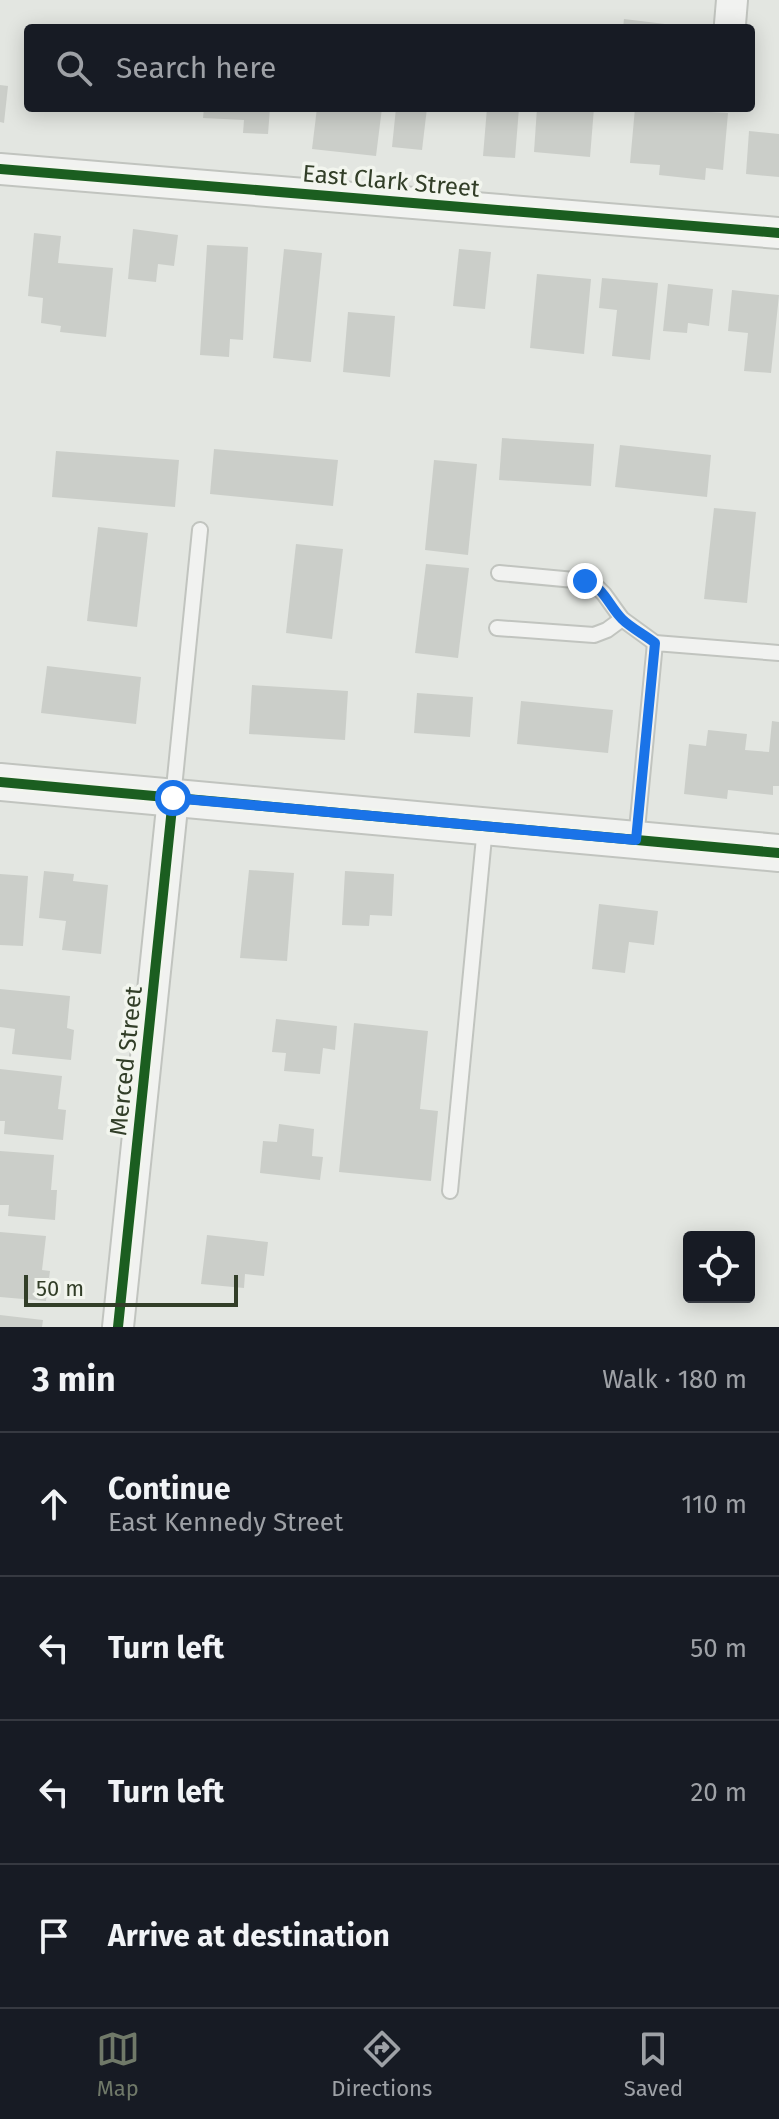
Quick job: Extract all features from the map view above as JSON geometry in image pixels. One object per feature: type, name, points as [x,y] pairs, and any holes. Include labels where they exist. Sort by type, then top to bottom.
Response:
[{"type":"street","name":"East Clark Street","points":[[0,169],[779,233]]},
{"type":"street","points":[[0,782],[779,853]]},
{"type":"street","name":"Merced Street","points":[[118,1327],[173,798]]},
{"type":"lane","points":[[173,798],[200,530]]},
{"type":"lane","points":[[499,573],[585,581],[595,585],[622,619],[655,643],[779,653]]},
{"type":"lane","points":[[497,628],[594,635],[622,619]]},
{"type":"lane","points":[[636,840],[655,643]]},
{"type":"lane","points":[[450,1191],[485,826]]},
{"type":"building","points":[[624,19],[665,24],[623,24]]},
{"type":"building","points":[[0,85],[8,86],[4,123],[0,122]]},
{"type":"building","points":[[204,112],[270,112],[268,134],[243,133],[244,120],[203,118]]},
{"type":"building","points":[[317,112],[382,112],[376,156],[312,149]]},
{"type":"building","points":[[396,112],[427,112],[422,150],[392,147]]},
{"type":"building","points":[[487,112],[519,112],[515,158],[483,156]]},
{"type":"building","points":[[537,112],[594,112],[590,157],[534,152]]},
{"type":"building","points":[[635,112],[728,113],[723,170],[706,168],[705,180],[659,175],[660,165],[630,163]]},
{"type":"building","points":[[749,131],[779,134],[779,177],[746,174]]},
{"type":"building","points":[[133,229],[178,235],[174,266],[158,264],[156,282],[128,279]]},
{"type":"building","points":[[34,233],[61,236],[58,263],[113,268],[106,337],[60,332],[61,326],[41,323],[43,298],[28,296]]},
{"type":"building","points":[[207,245],[248,247],[243,340],[230,339],[229,357],[200,355]]},
{"type":"building","points":[[284,249],[322,253],[311,362],[273,358]]},
{"type":"building","points":[[459,249],[491,252],[485,309],[453,306]]},
{"type":"building","points":[[537,274],[591,279],[584,354],[530,348]]},
{"type":"building","points":[[602,278],[658,283],[650,360],[612,356],[617,310],[599,308]]},
{"type":"building","points":[[668,284],[713,289],[709,326],[688,323],[687,333],[663,331]]},
{"type":"building","points":[[732,290],[779,295],[771,373],[744,371],[748,333],[728,331]]},
{"type":"building","points":[[348,312],[395,316],[390,377],[343,372]]},
{"type":"building","points":[[502,438],[594,444],[591,486],[499,480]]},
{"type":"building","points":[[620,445],[711,455],[707,497],[615,487]]},
{"type":"building","points":[[214,449],[338,460],[333,506],[210,494]]},
{"type":"building","points":[[56,451],[179,460],[175,507],[52,497]]},
{"type":"building","points":[[434,460],[477,464],[468,555],[425,550]]},
{"type":"building","points":[[714,508],[756,512],[747,603],[704,599]]},
{"type":"building","points":[[98,527],[148,533],[137,627],[87,621]]},
{"type":"building","points":[[296,544],[343,549],[332,639],[286,633]]},
{"type":"building","points":[[426,564],[469,568],[458,658],[415,653]]},
{"type":"building","points":[[47,666],[141,677],[136,724],[41,713]]},
{"type":"building","points":[[252,685],[348,691],[345,740],[249,734]]},
{"type":"building","points":[[417,693],[473,697],[470,737],[414,733]]},
{"type":"building","points":[[521,701],[613,710],[608,753],[517,744]]},
{"type":"building","points":[[772,721],[779,722],[779,786],[773,786],[773,795],[728,790],[727,799],[684,794],[689,744],[706,746],[708,730],[747,734],[745,750],[769,752]]},
{"type":"building","points":[[249,870],[294,873],[287,961],[240,958]]},
{"type":"building","points":[[44,871],[74,874],[73,881],[108,885],[101,954],[62,950],[66,921],[39,918]]},
{"type":"building","points":[[345,871],[394,874],[392,916],[370,915],[369,926],[342,925]]},
{"type":"building","points":[[0,874],[28,876],[23,946],[0,945]]},
{"type":"building","points":[[599,904],[658,911],[654,945],[629,942],[625,973],[592,969]]},
{"type":"building","points":[[0,989],[70,996],[67,1028],[74,1030],[71,1060],[12,1054],[15,1029],[0,1027]]},
{"type":"building","points":[[276,1019],[337,1026],[335,1050],[323,1048],[320,1074],[284,1071],[286,1053],[272,1052]]},
{"type":"building","points":[[354,1023],[428,1031],[420,1109],[438,1111],[431,1181],[339,1172]]},
{"type":"building","points":[[0,1069],[62,1076],[58,1109],[66,1110],[63,1140],[4,1134],[5,1121],[0,1121]]},
{"type":"building","points":[[279,1124],[314,1129],[312,1156],[323,1157],[320,1180],[260,1173],[263,1141],[277,1142]]},
{"type":"building","points":[[0,1151],[54,1155],[51,1190],[57,1190],[55,1220],[8,1216],[9,1205],[0,1205]]},
{"type":"building","points":[[0,1232],[46,1236],[42,1270],[50,1271],[46,1301],[0,1297]]},
{"type":"building","points":[[207,1235],[268,1242],[264,1276],[245,1274],[244,1288],[201,1284]]},
{"type":"building","points":[[0,1315],[43,1320],[42,1327],[0,1327]]},
{"type":"cycle path","points":[[0,169],[779,233]]},
{"type":"cycle path","points":[[0,782],[779,853]]},
{"type":"cycle path","points":[[118,1327],[173,798]]},
{"type":"route","points":[[173,798],[636,840],[655,643],[622,619],[604,594],[585,581]]}]
